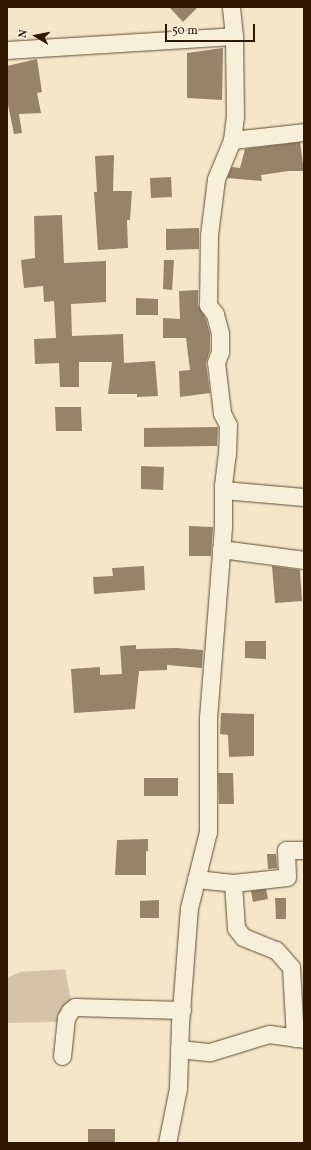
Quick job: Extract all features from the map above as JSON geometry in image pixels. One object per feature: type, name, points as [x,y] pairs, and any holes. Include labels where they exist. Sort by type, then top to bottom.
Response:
[{"type":"street","points":[[167,1143],[178,1088],[186,932],[196,878],[208,832],[207,724],[221,549],[223,490],[228,425],[222,413],[216,362],[220,352],[220,333],[216,314],[208,305],[208,275],[210,219],[216,179],[232,140],[235,117],[234,36],[231,7]]},
{"type":"street","points":[[7,50],[234,36]]},
{"type":"street","points":[[232,140],[304,132]]},
{"type":"street","points":[[223,490],[304,497]]},
{"type":"street","points":[[221,549],[304,560]]},
{"type":"street","points":[[196,878],[233,883],[287,877],[286,850],[304,850]]},
{"type":"street","points":[[179,1049],[210,1052],[269,1034],[300,1039],[290,967],[276,950],[243,937],[236,928],[233,883]]},
{"type":"street","points":[[62,1056],[66,1018],[70,1011],[75,1007],[182,1010]]},
{"type":"shaded area","points":[[65,969],[72,1005],[61,1022],[7,1023],[7,978],[20,972]]},
{"type":"building","points":[[169,7],[198,7],[183,22]]},
{"type":"building","points":[[223,48],[222,100],[187,98],[187,53]]},
{"type":"building","points":[[37,59],[42,92],[37,93],[41,113],[19,114],[22,133],[14,134],[7,100],[7,66]]},
{"type":"building","points":[[300,142],[304,171],[289,171],[261,175],[262,181],[227,178],[232,167],[240,168],[245,149]]},
{"type":"building","points":[[114,155],[113,191],[132,191],[130,220],[127,220],[128,248],[98,250],[94,192],[97,192],[95,156]]},
{"type":"building","points":[[171,177],[172,197],[151,198],[150,178]]},
{"type":"building","points":[[62,215],[64,263],[106,261],[106,302],[71,304],[72,336],[123,334],[124,363],[155,361],[158,396],[137,397],[137,394],[108,394],[112,362],[79,362],[79,387],[60,387],[59,363],[35,364],[34,339],[56,338],[54,301],[44,302],[43,286],[24,288],[21,260],[35,258],[34,216]]},
{"type":"building","points":[[199,228],[199,249],[166,250],[166,229]]},
{"type":"building","points":[[164,260],[174,260],[172,290],[163,289]]},
{"type":"building","points":[[198,290],[198,305],[206,319],[210,334],[210,350],[206,363],[210,393],[180,397],[179,371],[190,370],[186,338],[163,338],[163,318],[180,319],[179,291]]},
{"type":"building","points":[[136,298],[158,299],[158,315],[136,315]]},
{"type":"building","points":[[55,407],[81,407],[82,431],[56,431]]},
{"type":"building","points":[[218,427],[217,446],[144,447],[144,428]]},
{"type":"building","points":[[141,466],[164,467],[163,490],[141,489]]},
{"type":"building","points":[[189,526],[213,527],[211,556],[189,556]]},
{"type":"building","points":[[144,566],[145,590],[94,594],[93,577],[113,576],[112,568]]},
{"type":"building","points":[[272,566],[300,570],[302,601],[275,603]]},
{"type":"building","points":[[245,641],[266,641],[266,659],[245,658]]},
{"type":"building","points":[[136,645],[136,649],[176,648],[203,650],[202,668],[167,665],[167,670],[139,671],[135,709],[74,713],[71,669],[100,667],[100,675],[122,674],[120,646]]},
{"type":"building","points":[[221,713],[254,714],[254,756],[229,757],[228,735],[220,734]]},
{"type":"building","points":[[218,773],[233,773],[234,804],[219,804]]},
{"type":"building","points":[[144,778],[178,778],[178,796],[144,796]]},
{"type":"building","points":[[148,839],[148,851],[146,851],[146,875],[115,875],[117,840]]},
{"type":"building","points":[[267,854],[276,854],[277,868],[268,869]]},
{"type":"building","points":[[266,889],[268,899],[253,902],[251,891]]},
{"type":"building","points":[[275,898],[286,898],[286,919],[276,919]]},
{"type":"building","points":[[159,900],[159,918],[140,918],[140,901]]},
{"type":"building","points":[[88,1129],[115,1129],[115,1143],[88,1143]]}]
